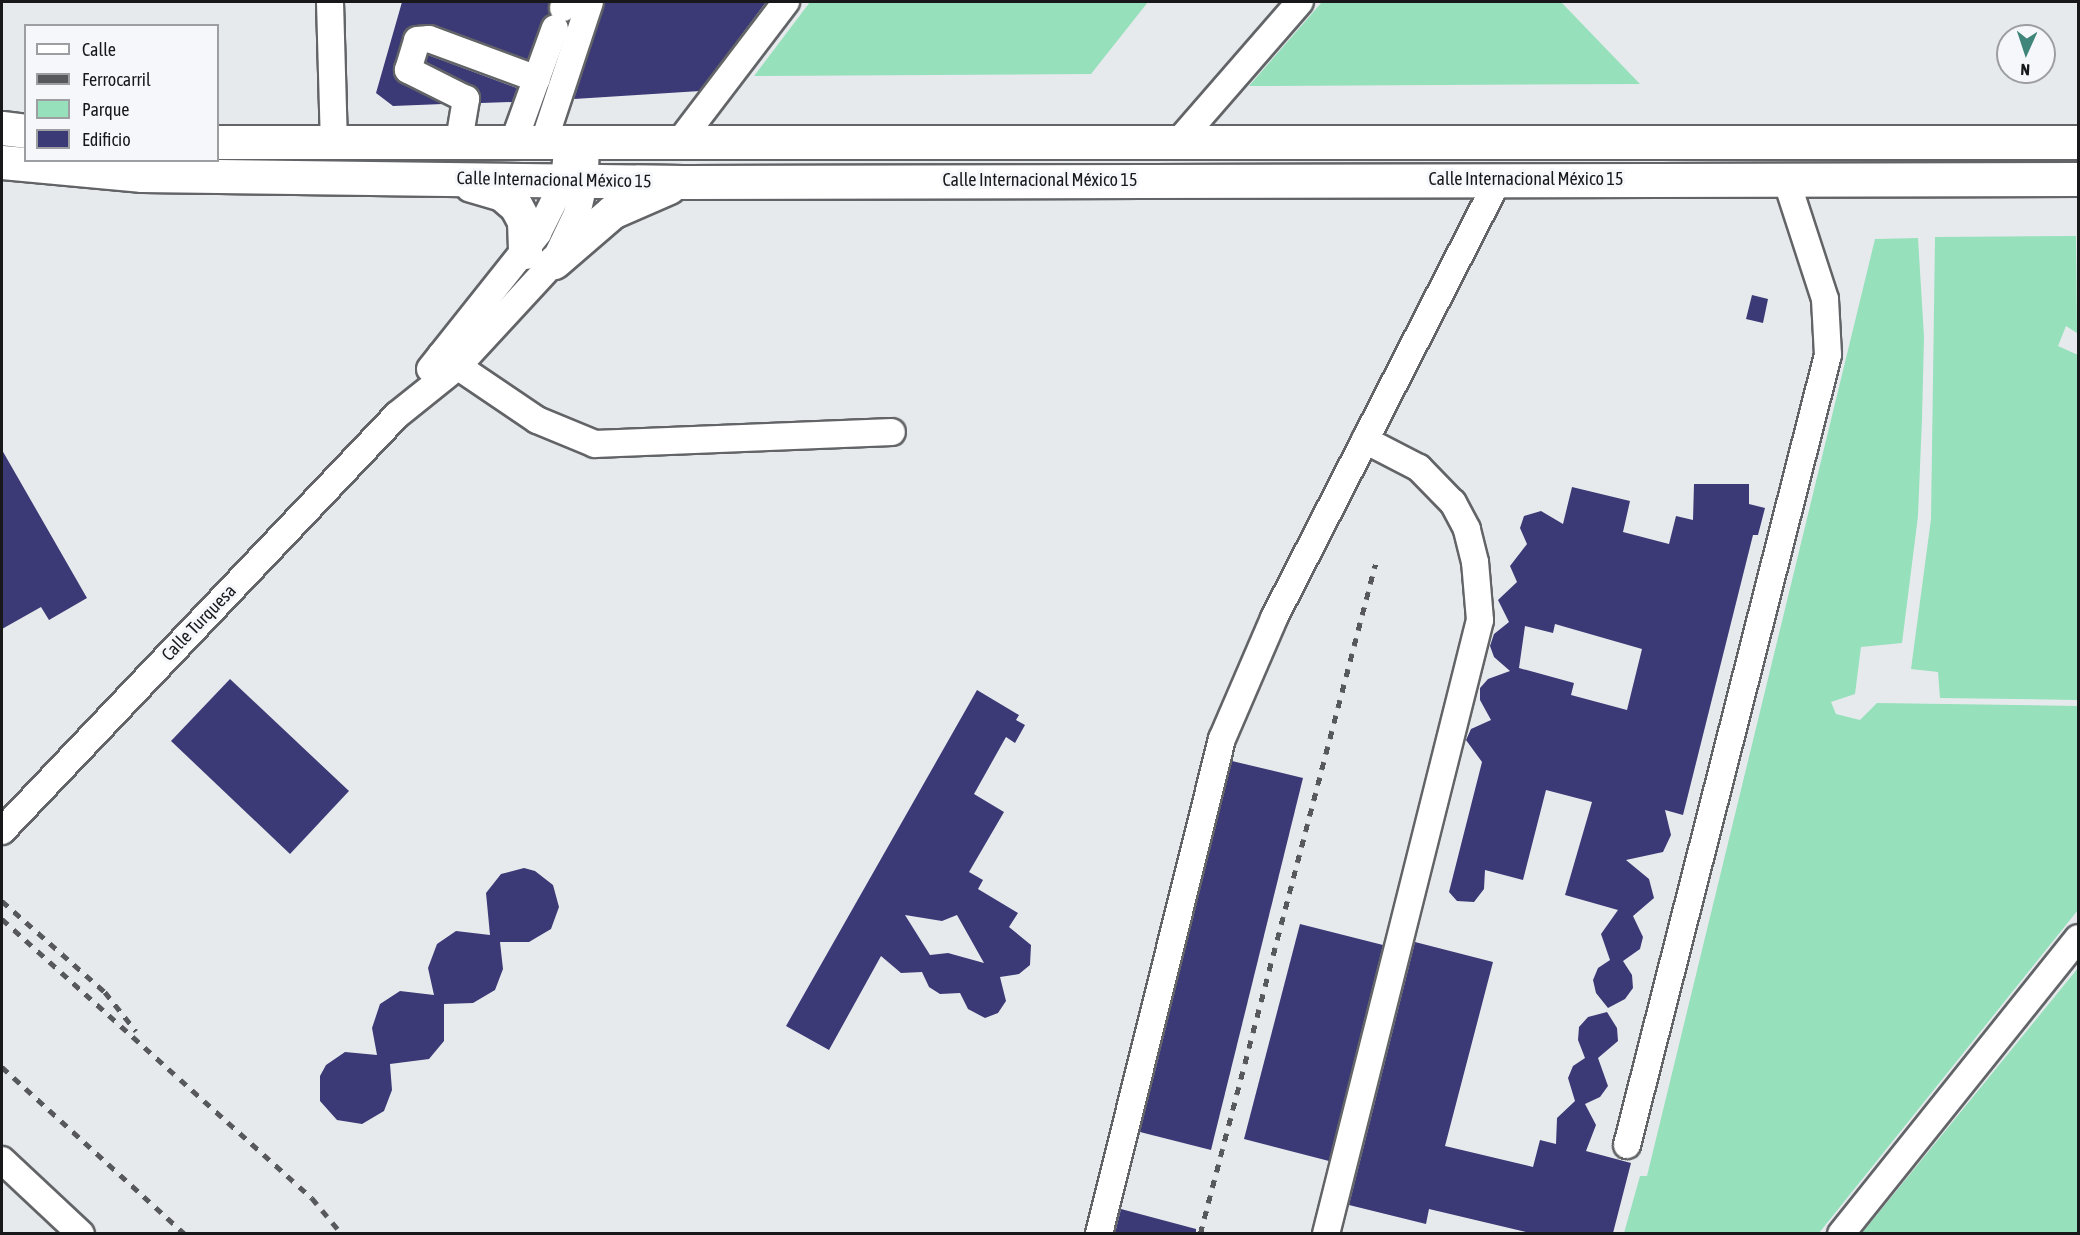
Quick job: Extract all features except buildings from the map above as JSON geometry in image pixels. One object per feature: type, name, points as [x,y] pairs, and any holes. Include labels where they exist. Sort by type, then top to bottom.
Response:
[{"type":"main road","points":[[2,128],[24,131]]},
{"type":"main road","name":"Calle Internacional México 15","points":[[219,142],[2079,142]]},
{"type":"main road","name":"Calle Internacional México 15","points":[[2,162],[142,175],[683,182],[2079,179]]},
{"type":"main road","points":[[439,179],[502,194],[524,221],[539,257],[612,212],[683,182]]},
{"type":"street","points":[[330,2],[334,143]]},
{"type":"street","points":[[553,141],[590,2]]},
{"type":"street","points":[[680,141],[786,2]]},
{"type":"street","points":[[1179,141],[1300,2]]},
{"type":"street","points":[[553,141],[537,79],[561,12]]},
{"type":"street","points":[[459,141],[466,99],[408,70],[417,40],[429,39],[537,79]]},
{"type":"street","name":"Calle Turquesa","points":[[2,831],[449,361],[539,257],[574,181],[553,141]]},
{"type":"street","points":[[1628,1145],[1828,355],[1825,299],[1786,178]]},
{"type":"street","points":[[1099,1233],[1222,739],[1274,618],[1498,179]]},
{"type":"street","points":[[449,361],[537,420],[595,444],[892,432]]},
{"type":"street","points":[[1326,1233],[1480,620],[1473,551],[1467,529],[1452,503],[1419,468],[1365,440]]},
{"type":"street","points":[[1841,1233],[2079,938]]},
{"type":"street","points":[[2,1160],[81,1233]]},
{"type":"green space","points":[[810,2],[1148,2],[1091,74],[754,76]]},
{"type":"green space","points":[[1322,2],[1561,2],[1640,84],[1249,86]]},
{"type":"green space","points":[[2076,236],[2077,333],[2066,326],[2058,346],[2078,355],[2078,700],[1940,698],[1938,672],[1911,669],[1931,519],[1935,237]]},
{"type":"green space","points":[[1918,238],[1924,337],[1922,419],[1918,516],[1902,643],[1861,647],[1855,694],[1831,702],[1836,714],[1860,720],[1877,703],[2078,706],[2078,910],[1819,1233],[1624,1233],[1640,1176],[1647,1176],[1875,239]]},
{"type":"green space","points":[[2078,968],[2078,1233],[1862,1233]]},
{"type":"railway","points":[[1200,1234],[1375,565]]},
{"type":"railway","points":[[2,901],[105,992],[136,1031]]},
{"type":"railway","points":[[2,919],[312,1198],[342,1234]]},
{"type":"railway","points":[[2,1067],[185,1234]]}]
